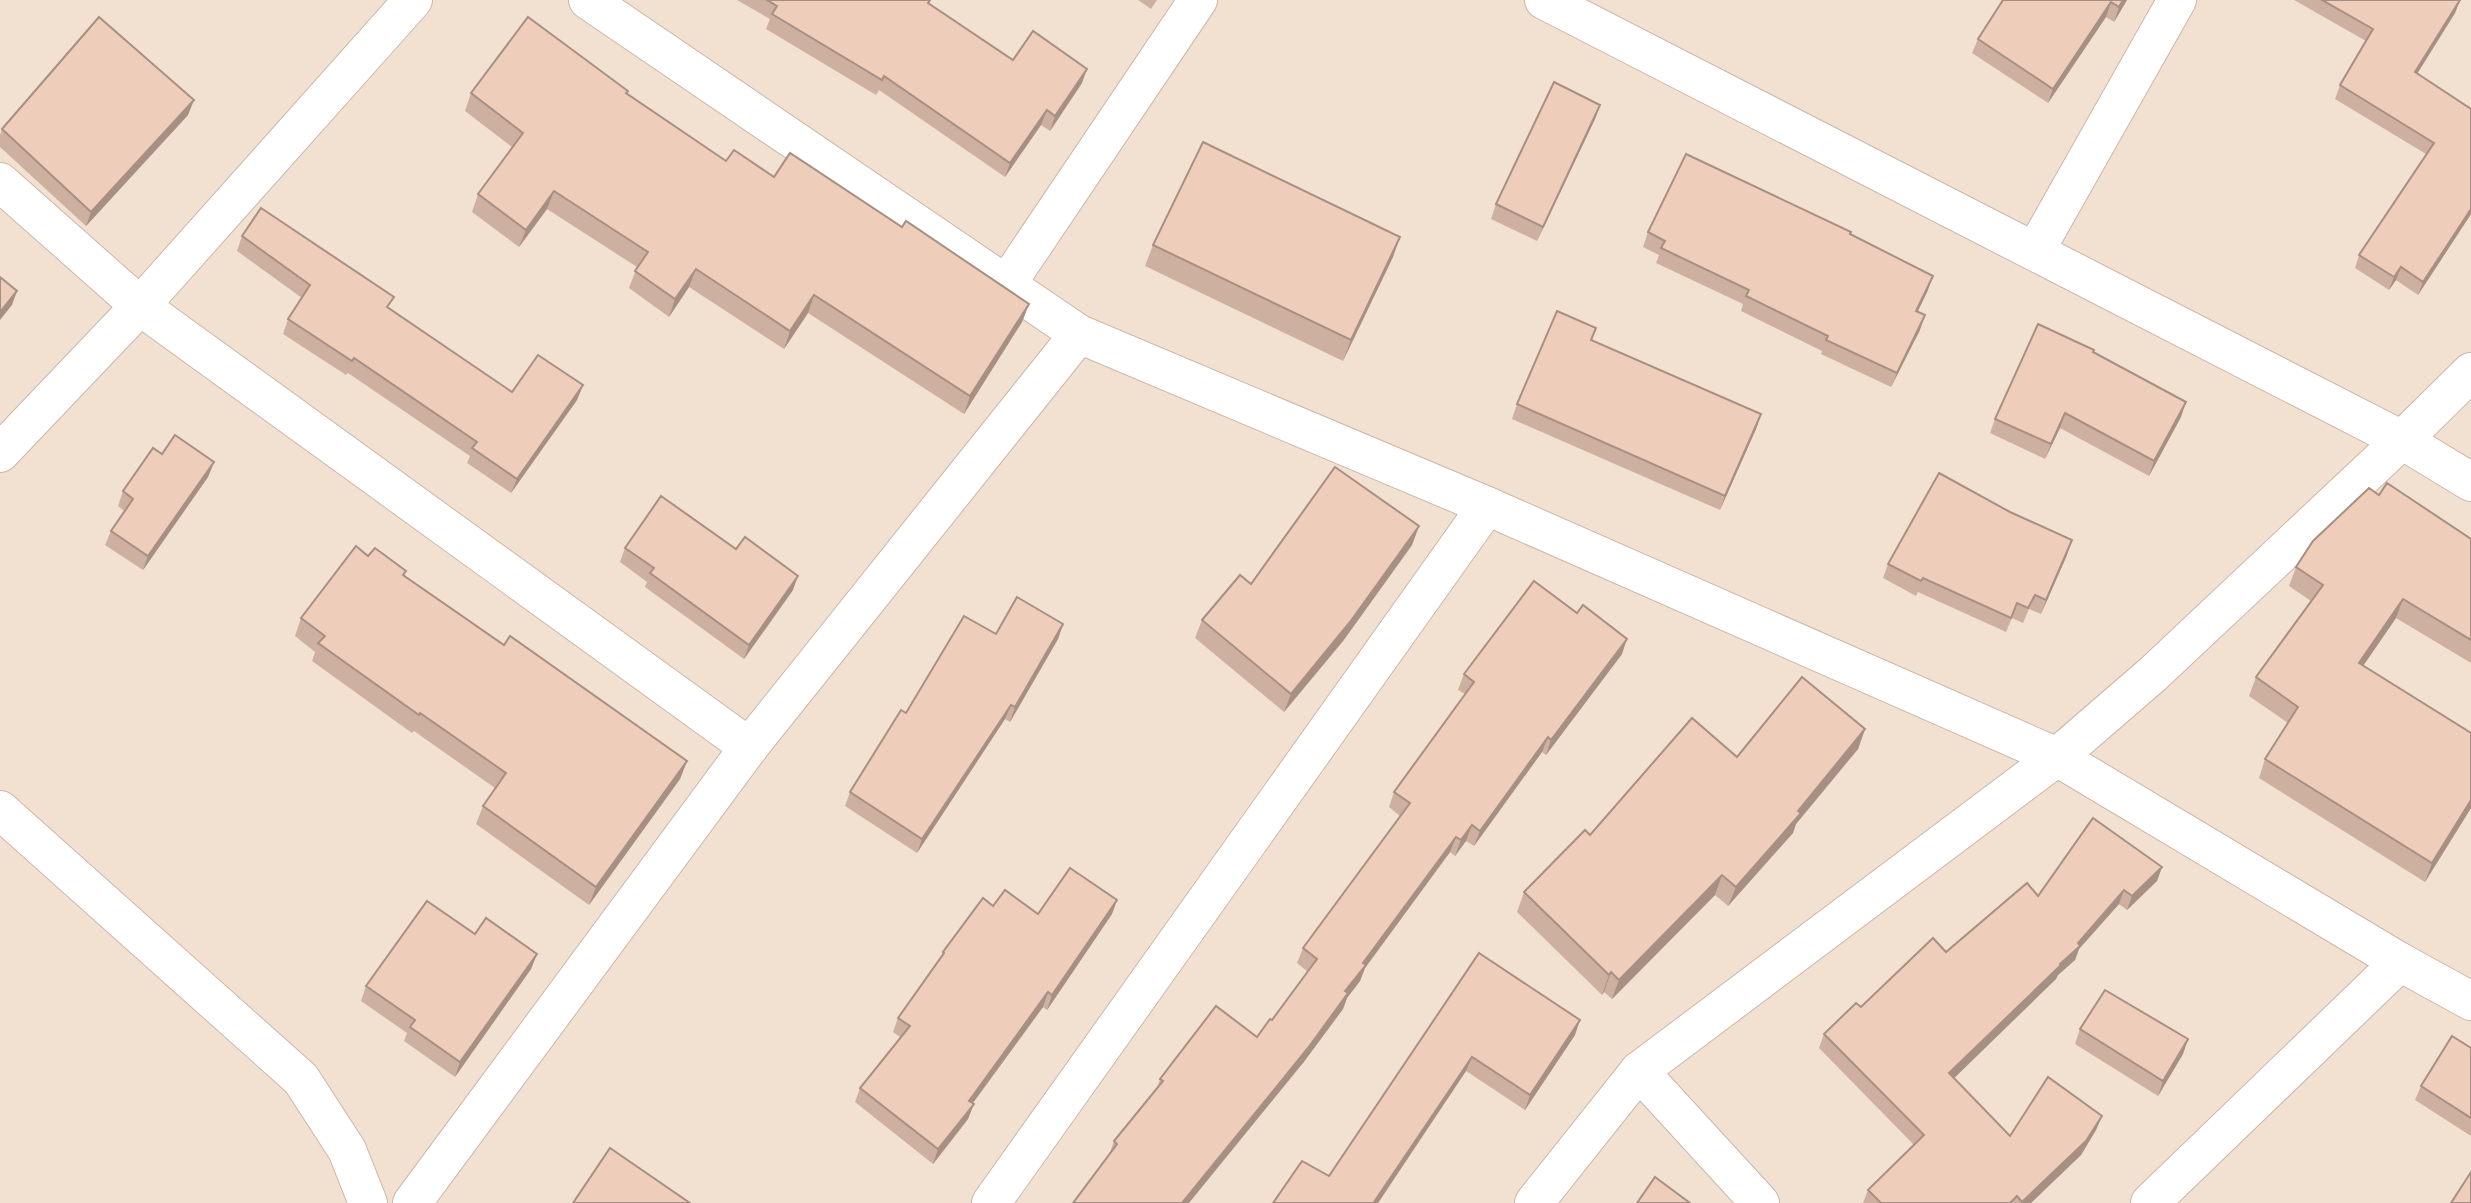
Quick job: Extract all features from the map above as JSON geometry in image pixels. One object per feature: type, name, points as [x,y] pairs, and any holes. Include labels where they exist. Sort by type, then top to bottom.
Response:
[{"type":"street","points":[[0,453],[140,306],[412,0]]},
{"type":"street","points":[[588,0],[1079,334],[1487,506],[2057,757],[2400,962],[2471,1001]]},
{"type":"street","points":[[1006,285],[1198,0]]},
{"type":"street","points":[[1544,0],[2402,440],[2471,482]]},
{"type":"street","points":[[2035,251],[2177,0]]},
{"type":"street","points":[[0,182],[140,306],[750,747]]},
{"type":"street","points":[[412,1203],[750,747],[1079,334]]},
{"type":"street","points":[[1534,1203],[1639,1071],[2057,757],[2153,674],[2471,372]]},
{"type":"street","points":[[991,1203],[1487,506]]},
{"type":"street","points":[[0,810],[301,1079],[347,1150],[368,1203]]},
{"type":"street","points":[[2150,1203],[2400,962]]},
{"type":"street","points":[[1639,1071],[1760,1203]]},
{"type":"shaded area","points":[[0,0],[2471,0],[2471,1203],[0,1203]]},
{"type":"building","points":[[767,0],[930,0],[928,3],[1013,60],[1033,31],[1087,69],[1055,116],[1047,110],[1010,163],[884,76],[882,80],[772,14],[777,6]]},
{"type":"building","points":[[2003,0],[2123,0],[2119,7],[2111,2],[2053,89],[1978,39]]},
{"type":"building","points":[[2322,0],[2460,0],[2415,72],[2471,109],[2471,209],[2423,282],[2401,267],[2394,277],[2359,255],[2434,143],[2340,85],[2373,29]]},
{"type":"building","points":[[99,17],[194,100],[91,212],[2,129]]},
{"type":"building","points":[[528,17],[628,91],[626,93],[726,161],[734,150],[774,177],[790,153],[902,227],[906,221],[1029,304],[970,396],[814,295],[790,331],[696,269],[675,299],[635,271],[648,252],[554,191],[526,230],[478,194],[523,133],[471,93]]},
{"type":"building","points":[[1554,82],[1600,105],[1543,227],[1496,204]]},
{"type":"building","points":[[1203,142],[1400,237],[1351,340],[1153,245]]},
{"type":"building","points":[[1686,154],[1851,232],[1850,234],[1933,276],[1916,311],[1925,315],[1897,373],[1826,340],[1828,336],[1746,296],[1749,290],[1661,248],[1665,241],[1648,232]]},
{"type":"building","points":[[261,208],[394,297],[387,307],[512,392],[538,355],[583,385],[517,479],[472,448],[477,442],[354,358],[352,361],[288,319],[310,285],[242,236]]},
{"type":"building","points":[[0,277],[17,291],[0,312]]},
{"type":"building","points":[[1557,311],[1596,328],[1591,340],[1761,414],[1725,496],[1517,404]]},
{"type":"building","points":[[2038,324],[2094,350],[2093,352],[2186,402],[2154,461],[2065,413],[2051,444],[1995,419]]},
{"type":"building","points":[[175,435],[214,462],[148,556],[111,531],[133,499],[123,491],[153,448],[162,454]]},
{"type":"building","points":[[1335,467],[1419,526],[1350,622],[1291,694],[1202,620],[1240,575],[1251,584]]},
{"type":"building","points":[[1939,473],[2010,512],[2072,540],[2046,600],[2035,595],[2028,608],[2017,603],[2011,618],[1923,578],[1921,581],[1888,564]]},
{"type":"building","points":[[2387,483],[2471,539],[2471,640],[2403,599],[2359,663],[2471,733],[2471,800],[2432,863],[2265,759],[2298,707],[2256,677],[2323,585],[2296,567],[2313,541],[2369,488],[2379,495]]},
{"type":"building","points":[[661,496],[736,549],[745,537],[798,576],[749,645],[650,573],[654,568],[625,548]]},
{"type":"building","points":[[356,546],[368,556],[375,548],[406,571],[403,575],[504,645],[510,636],[687,761],[596,887],[483,806],[506,773],[318,643],[325,636],[301,618]]},
{"type":"building","points":[[1534,581],[1577,613],[1583,605],[1627,639],[1551,740],[1548,737],[1480,831],[1472,825],[1461,840],[1456,837],[1363,963],[1366,965],[1345,991],[1348,993],[1308,1048],[1182,1203],[1073,1203],[1117,1144],[1114,1141],[1163,1081],[1160,1079],[1216,1006],[1257,1037],[1270,1019],[1272,1020],[1317,959],[1303,948],[1410,803],[1394,792],[1474,682],[1464,674]]},
{"type":"building","points":[[1017,597],[1063,624],[1015,707],[1011,705],[922,839],[850,792],[901,710],[906,713],[964,616],[996,634]]},
{"type":"building","points":[[1802,677],[1865,729],[1798,811],[1801,813],[1736,887],[1722,875],[1619,980],[1611,972],[1609,975],[1524,892],[1585,830],[1590,835],[1692,718],[1737,757]]},
{"type":"building","points":[[2093,818],[2162,867],[2132,896],[2124,890],[2078,943],[2080,946],[1949,1073],[2010,1136],[2048,1077],[2102,1116],[2086,1141],[2022,1202],[2017,1196],[2010,1203],[1881,1203],[1868,1190],[1924,1135],[1824,1034],[1856,1003],[1861,1007],[1933,938],[1946,952],[2027,883],[2038,896]]},
{"type":"building","points":[[1070,868],[1117,900],[1052,995],[1048,992],[969,1101],[974,1104],[938,1149],[860,1088],[910,1026],[898,1018],[983,898],[993,906],[1005,890],[1038,914]]},
{"type":"building","points":[[427,901],[475,934],[486,918],[537,954],[460,1062],[410,1027],[415,1020],[366,986]]},
{"type":"building","points":[[1479,953],[1580,1020],[1530,1095],[1472,1057],[1374,1202],[1376,1203],[1273,1203],[1302,1161],[1329,1176]]},
{"type":"building","points":[[2105,990],[2188,1039],[2163,1081],[2080,1029]]},
{"type":"building","points":[[2452,1036],[2471,1048],[2471,1118],[2421,1086]]},
{"type":"building","points":[[610,1148],[690,1203],[573,1203]]},
{"type":"building","points":[[2471,1172],[2471,1203],[2451,1203]]},
{"type":"building","points":[[1655,1177],[1690,1203],[1637,1203]]}]
